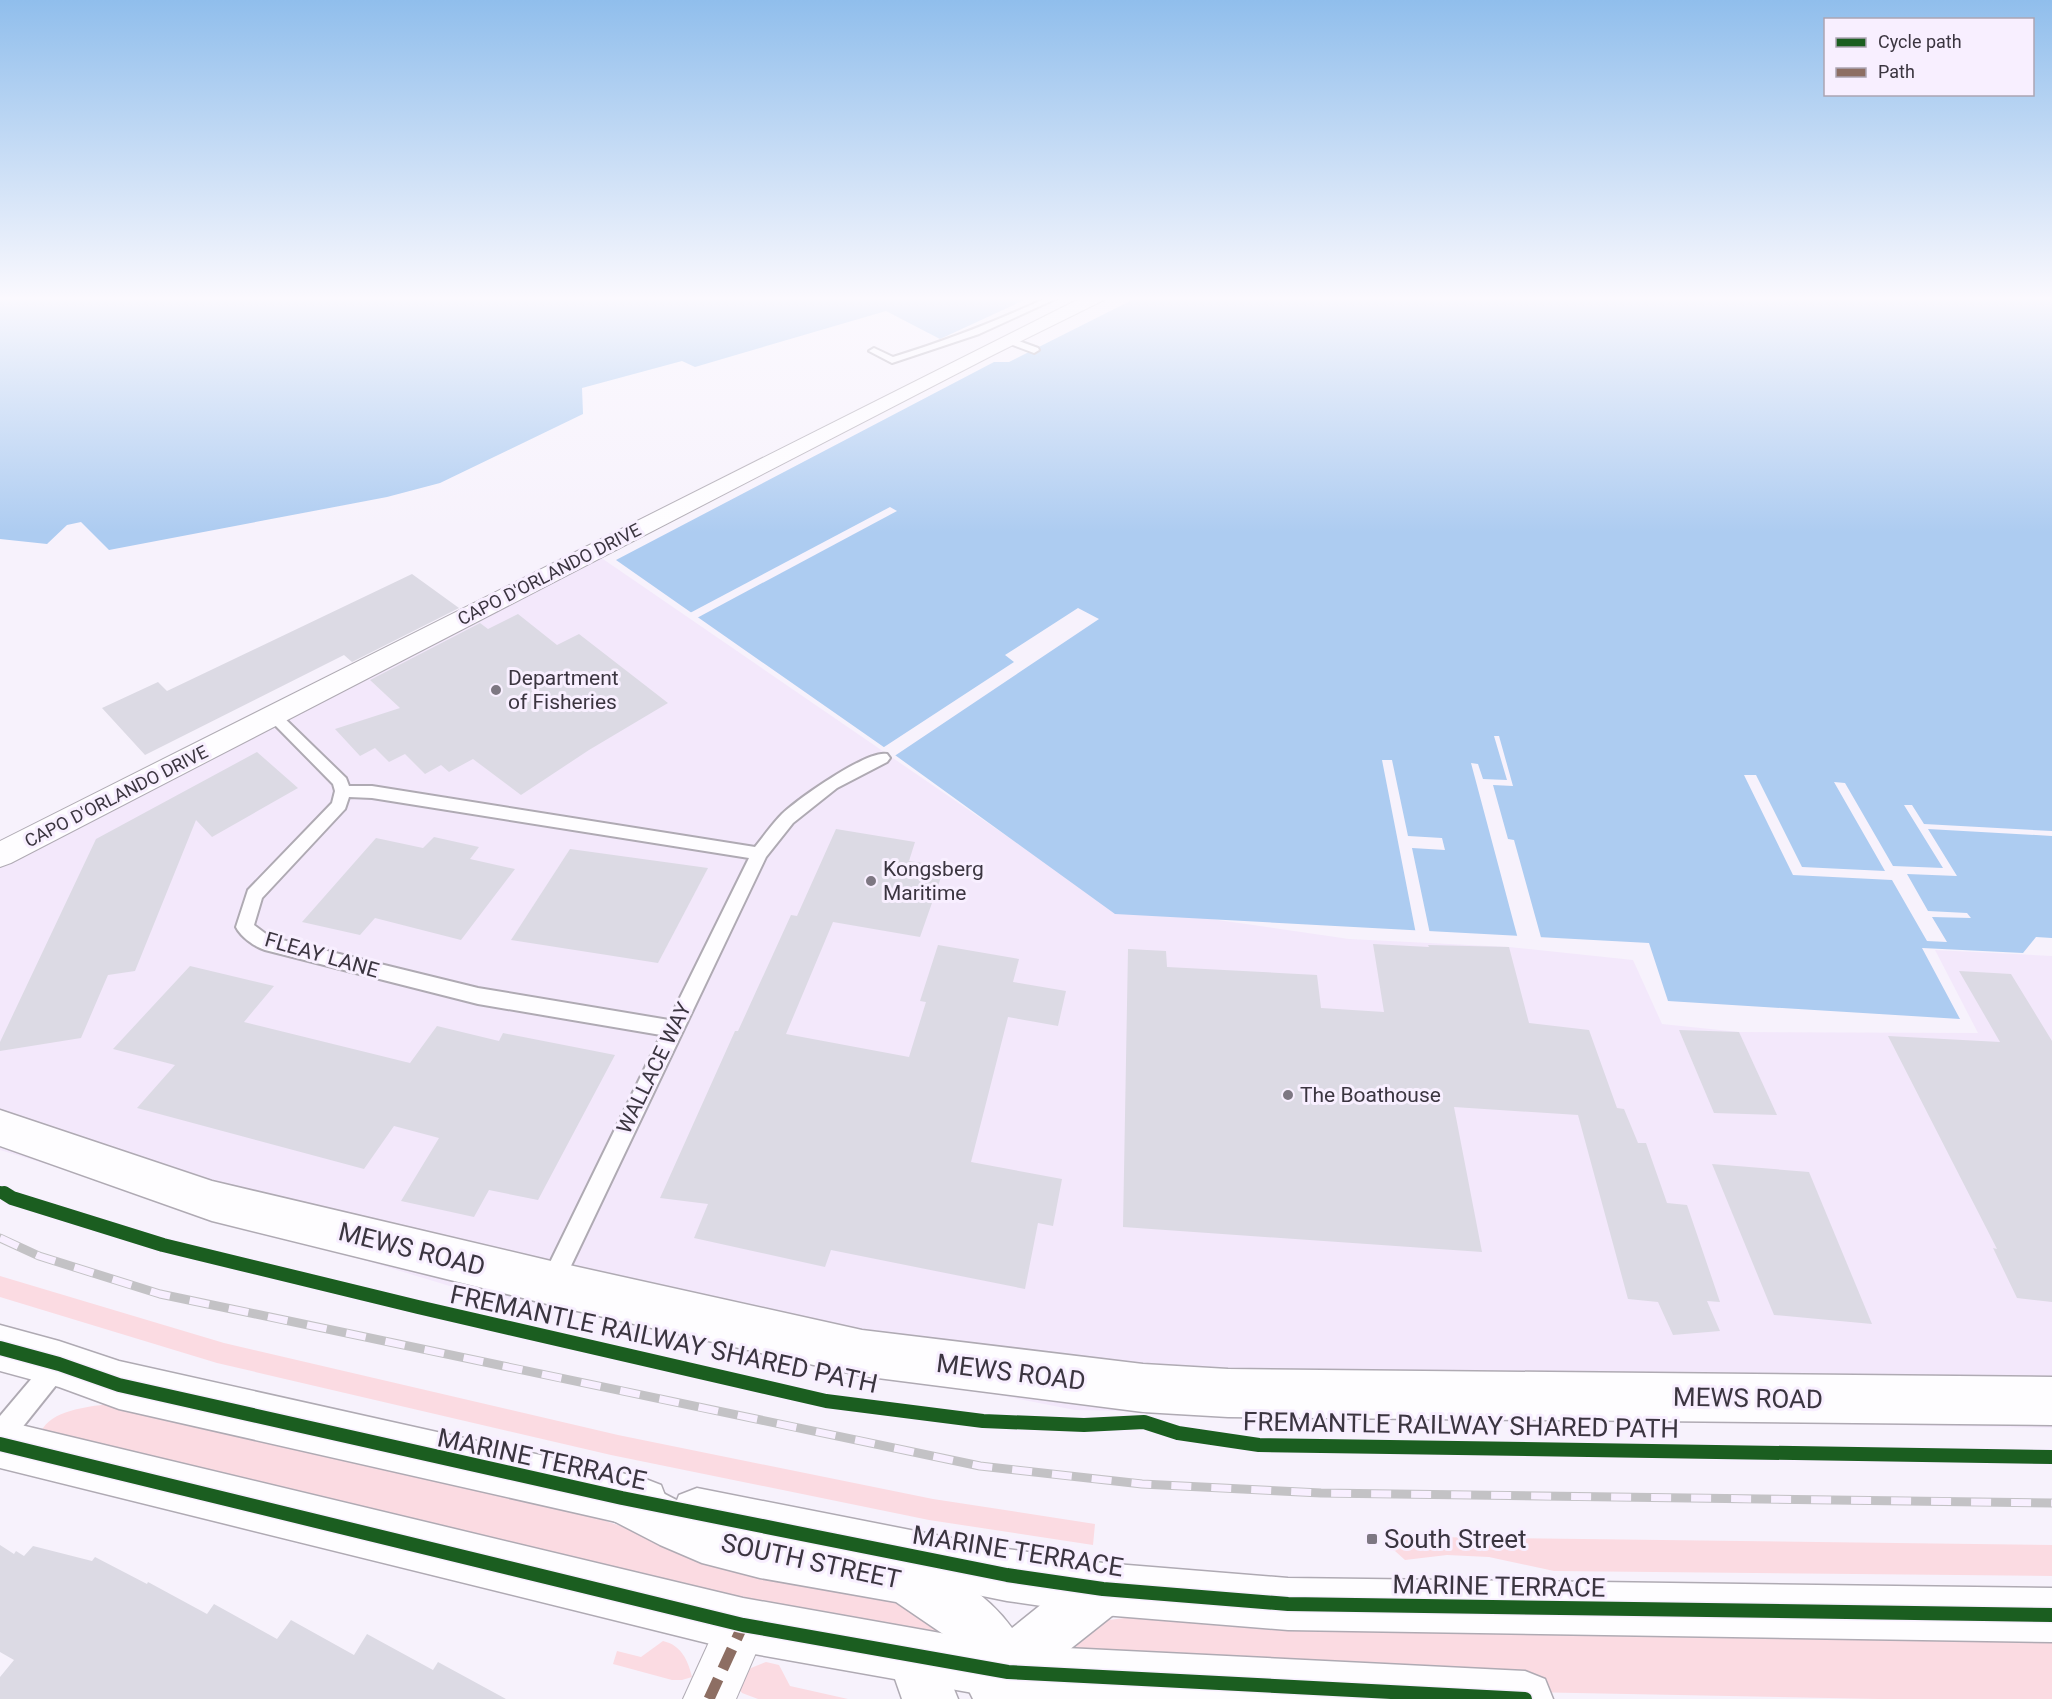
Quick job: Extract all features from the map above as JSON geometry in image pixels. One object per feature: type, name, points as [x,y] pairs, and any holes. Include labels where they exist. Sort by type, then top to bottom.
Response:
[{"type":"street","name":"CAPO D'ORLANDO DRIVE","points":[[0,855],[939,375]]},
{"type":"street","name":"MEWS ROAD","points":[[0,1128],[212,1201],[551,1283],[862,1353],[1143,1388],[1228,1393],[2052,1401]]},
{"type":"street","name":"MARINE TERRACE","points":[[0,1348],[58,1364],[119,1385],[622,1498],[1007,1575],[1103,1589],[1288,1604],[2052,1615]]},
{"type":"street","points":[[0,1444],[743,1625],[922,1678],[1004,1690],[1101,1689],[1133,1678],[1526,1699]]},
{"type":"street","name":"SOUTH STREET","points":[[622,1498],[685,1530],[712,1540],[742,1548],[900,1577],[920,1585],[939,1596],[979,1632],[997,1652],[1004,1690]]},
{"type":"street","points":[[1004,1690],[1054,1627],[1103,1589]]},
{"type":"street","points":[[709,1699],[743,1625]]},
{"type":"lane","points":[[273,715],[339,782],[343,791],[372,792],[759,854]]},
{"type":"lane","name":"WALLACE WAY","points":[[551,1283],[672,1029],[759,854],[787,819],[831,784],[882,758]]},
{"type":"lane","name":"FLEAY LANE","points":[[343,791],[339,805],[254,895],[245,927],[266,943],[478,996],[672,1029]]},
{"type":"lane","points":[[0,1435],[58,1364]]},
{"type":"shaded area","points":[[584,546],[1097,898],[1121,906],[1349,939],[1509,947],[1633,960],[1662,1024],[1739,1032],[1978,1033],[1935,950],[2052,956],[2052,1428],[1075,1410],[463,1290],[0,1150],[0,845]]},
{"type":"shaded area","points":[[0,1276],[224,1343],[618,1435],[933,1499],[1095,1524],[1093,1545],[929,1520],[611,1455],[217,1363],[0,1297]]},
{"type":"shaded area","points":[[108,1404],[536,1497],[673,1544],[925,1604],[958,1649],[41,1432],[46,1425],[61,1414],[80,1408]]},
{"type":"shaded area","points":[[1384,1537],[1421,1540],[1431,1537],[2052,1545],[2052,1576],[1554,1571],[1489,1557],[1447,1555],[1405,1560],[1395,1551],[1385,1549]]},
{"type":"shaded area","points":[[1147,1615],[2052,1639],[2052,1699],[1879,1699],[1525,1692],[1064,1648],[1087,1628],[1109,1620]]},
{"type":"shaded area","points":[[663,1641],[675,1646],[683,1654],[692,1677],[672,1680],[613,1664],[617,1651],[641,1657]]},
{"type":"shaded area","points":[[766,1662],[779,1665],[790,1686],[848,1699],[758,1699],[742,1693],[735,1684],[751,1668]]},
{"type":"water","points":[[0,375],[629,375],[582,388],[583,414],[440,483],[387,497],[109,550],[81,522],[67,525],[47,544],[0,539]]},
{"type":"water","points":[[969,375],[2052,375],[2052,938],[2036,937],[2023,953],[1922,948],[1960,1019],[1668,1001],[1649,943],[1115,914],[888,750],[616,560]]},
{"type":"pier","points":[[890,507],[897,511],[695,619],[688,614]]},
{"type":"pier","points":[[1078,608],[1099,619],[893,757],[881,749],[1014,662],[1005,655]]},
{"type":"pier","points":[[1494,736],[1499,736],[1513,786],[1493,785],[1508,839],[1514,840],[1542,941],[1518,939],[1471,763],[1478,764],[1483,779],[1507,780]]},
{"type":"pier","points":[[1382,760],[1392,760],[1408,836],[1442,838],[1445,850],[1412,848],[1430,934],[1416,934]]},
{"type":"pier","points":[[1744,775],[1756,775],[1802,867],[1885,871],[1834,782],[1845,783],[1893,866],[1943,868],[1904,805],[1912,805],[1924,824],[2052,831],[2052,836],[1928,829],[1957,876],[1907,874],[1928,911],[1967,913],[1971,918],[1932,917],[1947,942],[1927,941],[1892,880],[1793,875]]},
{"type":"building","points":[[412,574],[459,608],[352,662],[344,655],[145,755],[102,708],[158,682],[167,691]]},
{"type":"building","points":[[518,614],[557,645],[579,634],[668,703],[589,750],[521,795],[473,759],[449,772],[441,765],[425,774],[405,754],[389,762],[375,748],[360,756],[335,729],[400,708],[370,680],[480,623],[488,629]]},
{"type":"building","points":[[257,752],[298,788],[212,837],[196,820],[135,971],[108,975],[81,1038],[0,1051],[0,1042],[96,839]]},
{"type":"building","points":[[836,829],[915,842],[909,861],[945,866],[920,937],[833,922],[786,1034],[909,1057],[926,1002],[920,1001],[938,945],[1019,959],[1013,982],[1066,991],[1058,1026],[1008,1017],[971,1162],[1062,1179],[1053,1226],[1038,1223],[1025,1289],[831,1250],[825,1267],[694,1238],[708,1204],[660,1198],[735,1031],[738,1031],[791,915],[797,916]]},
{"type":"building","points":[[434,837],[479,847],[470,859],[515,869],[461,940],[375,918],[360,935],[302,922],[376,838],[423,848]]},
{"type":"building","points":[[570,849],[708,868],[658,963],[511,940]]},
{"type":"building","name":"The Boathouse","points":[[1373,944],[1509,947],[1529,1023],[1589,1030],[1617,1108],[1624,1109],[1638,1143],[1646,1143],[1667,1203],[1687,1205],[1720,1302],[1707,1301],[1720,1331],[1673,1335],[1658,1302],[1628,1299],[1578,1115],[1454,1107],[1482,1252],[1123,1227],[1128,949],[1166,951],[1167,967],[1317,975],[1321,1008],[1384,1012]]},
{"type":"building","points":[[190,966],[274,986],[244,1022],[410,1063],[437,1026],[499,1041],[503,1033],[615,1055],[538,1200],[489,1190],[474,1217],[401,1201],[439,1138],[394,1126],[364,1169],[137,1108],[175,1065],[113,1049]]},
{"type":"building","points":[[1959,971],[2011,974],[2052,1041],[2052,1302],[2017,1298],[1993,1248],[1997,1249],[1888,1036],[2000,1042]]},
{"type":"building","points":[[1679,1030],[1739,1032],[1777,1115],[1714,1113]]},
{"type":"building","points":[[1712,1164],[1809,1172],[1872,1324],[1774,1315]]},
{"type":"building","points":[[0,1545],[14,1554],[16,1551],[24,1556],[33,1546],[92,1561],[95,1557],[207,1614],[214,1604],[277,1639],[291,1620],[354,1655],[367,1634],[433,1670],[438,1662],[506,1699],[0,1699],[0,1677],[14,1660],[0,1652]]},
{"type":"railway","points":[[0,1238],[39,1256],[160,1294],[980,1466],[1142,1484],[1321,1493],[2052,1503]]},
{"type":"marked path","points":[[709,1699],[743,1625]]},
{"type":"cycle path","name":"FREMANTLE RAILWAY SHARED PATH","points":[[0,1191],[12,1198],[163,1245],[418,1307],[826,1401],[983,1421],[1084,1425],[1144,1422],[1178,1433],[1259,1445],[2052,1457]]},
{"type":"cycle path","points":[[0,1348],[59,1364],[119,1385],[622,1498],[1007,1575],[1103,1589],[1288,1604],[2052,1615]]},
{"type":"cycle path","points":[[0,1444],[743,1625],[1008,1672],[1525,1699]]},
{"type":"place","name":"Department of Fisheries","points":[[496,690]]},
{"type":"place","name":"Kongsberg Maritime","points":[[871,881]]},
{"type":"place","name":"The Boathouse","points":[[1288,1095]]},
{"type":"place","name":"South Street","points":[[1372,1539]]}]
